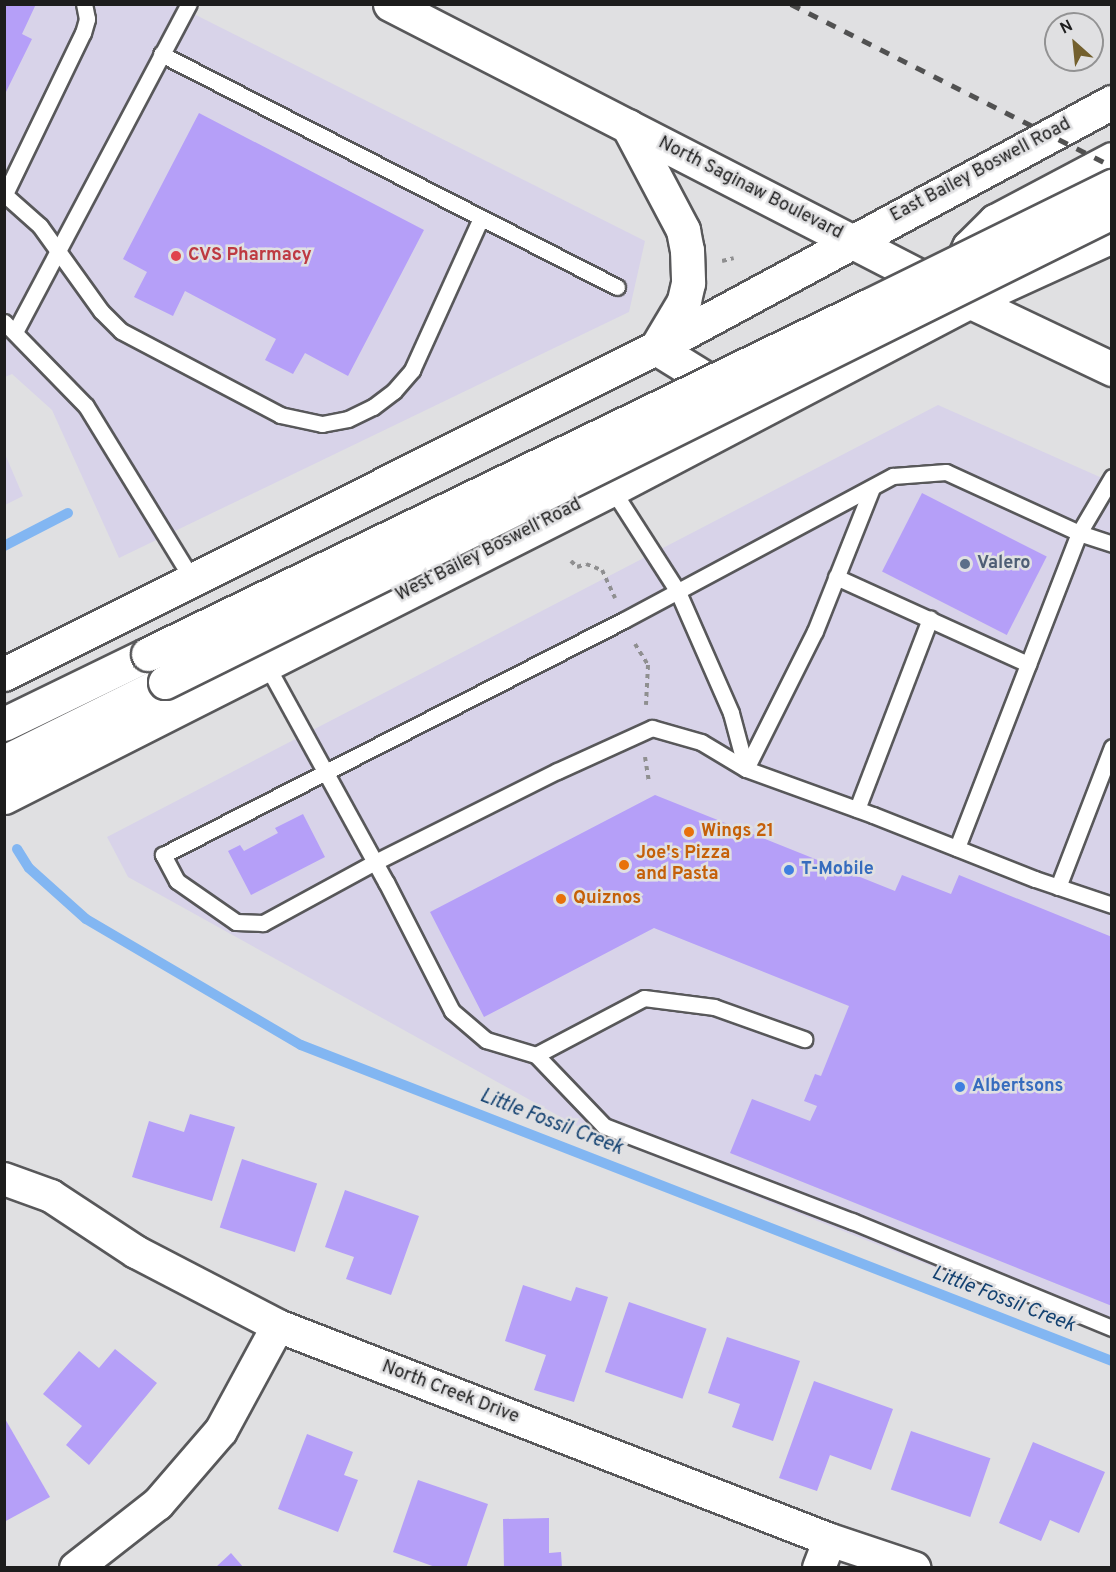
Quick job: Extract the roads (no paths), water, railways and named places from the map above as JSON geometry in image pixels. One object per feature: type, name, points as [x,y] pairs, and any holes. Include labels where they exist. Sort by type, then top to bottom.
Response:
[{"type":"main road","name":"North Saginaw Boulevard","points":[[390,4],[851,240],[946,293],[1112,369]]},
{"type":"main road","name":"East Bailey Boswell Road","points":[[851,240],[1112,102]]},
{"type":"main road","points":[[628,126],[683,230],[687,250],[688,283],[684,301],[656,348]]},
{"type":"main road","points":[[946,293],[969,247],[995,221],[1112,159]]},
{"type":"main road","points":[[946,293],[1112,186]]},
{"type":"main road","points":[[4,724],[148,654],[946,293],[1112,212]]},
{"type":"main road","points":[[946,293],[1112,236]]},
{"type":"main road","points":[[4,674],[656,348],[851,240]]},
{"type":"main road","name":"West Bailey Boswell Road","points":[[4,797],[612,489],[759,412],[946,293]]},
{"type":"main road","name":"West Bailey Boswell Road","points":[[4,762],[946,293]]},
{"type":"main road","points":[[656,348],[759,412]]},
{"type":"street","name":"North Creek Drive","points":[[4,1179],[51,1196],[136,1252],[278,1326],[825,1554],[914,1568]]},
{"type":"street","points":[[76,1568],[158,1504],[221,1431],[278,1326]]},
{"type":"lane","points":[[84,4],[87,20],[83,33],[5,194],[40,226],[101,311],[121,331],[280,415],[322,424],[348,419],[373,407],[394,391],[412,370],[481,218]]},
{"type":"lane","points":[[189,4],[57,252],[10,327],[86,406],[192,579]]},
{"type":"lane","points":[[161,54],[617,288]]},
{"type":"lane","points":[[1112,544],[1079,532],[946,472],[893,476],[678,592],[163,855],[177,881],[236,922],[263,923],[375,862],[557,771],[652,728],[700,742],[746,769],[857,809],[1058,887],[1112,905]]},
{"type":"lane","points":[[957,848],[1079,532],[1112,477]]},
{"type":"lane","points":[[746,769],[815,631],[872,488]]},
{"type":"lane","points":[[612,489],[678,592],[731,713],[746,769]]},
{"type":"lane","points":[[836,577],[1028,664]]},
{"type":"lane","points":[[857,809],[930,620]]},
{"type":"lane","points":[[266,664],[375,862],[452,1011],[486,1040],[536,1055],[604,1126],[852,1221],[1112,1328]]},
{"type":"lane","points":[[1058,887],[1112,747]]},
{"type":"lane","points":[[536,1055],[644,998],[714,1007],[804,1039]]},
{"type":"waterway","points":[[4,546],[68,513]]},
{"type":"waterway","name":"Little Fossil Creek","points":[[17,849],[29,868],[86,919],[301,1045],[1112,1361]]},
{"type":"railway","points":[[791,4],[1112,166]]},
{"type":"place","name":"CVS Pharmacy","points":[[176,256]]},
{"type":"place","name":"Valero","points":[[965,564]]},
{"type":"place","name":"Wings 21","points":[[689,832]]},
{"type":"place","name":"Joe's Pizza and Pasta","points":[[624,865]]},
{"type":"place","name":"T-Mobile","points":[[789,870]]},
{"type":"place","name":"Quiznos","points":[[561,899]]},
{"type":"place","name":"Albertsons","points":[[960,1087]]}]
